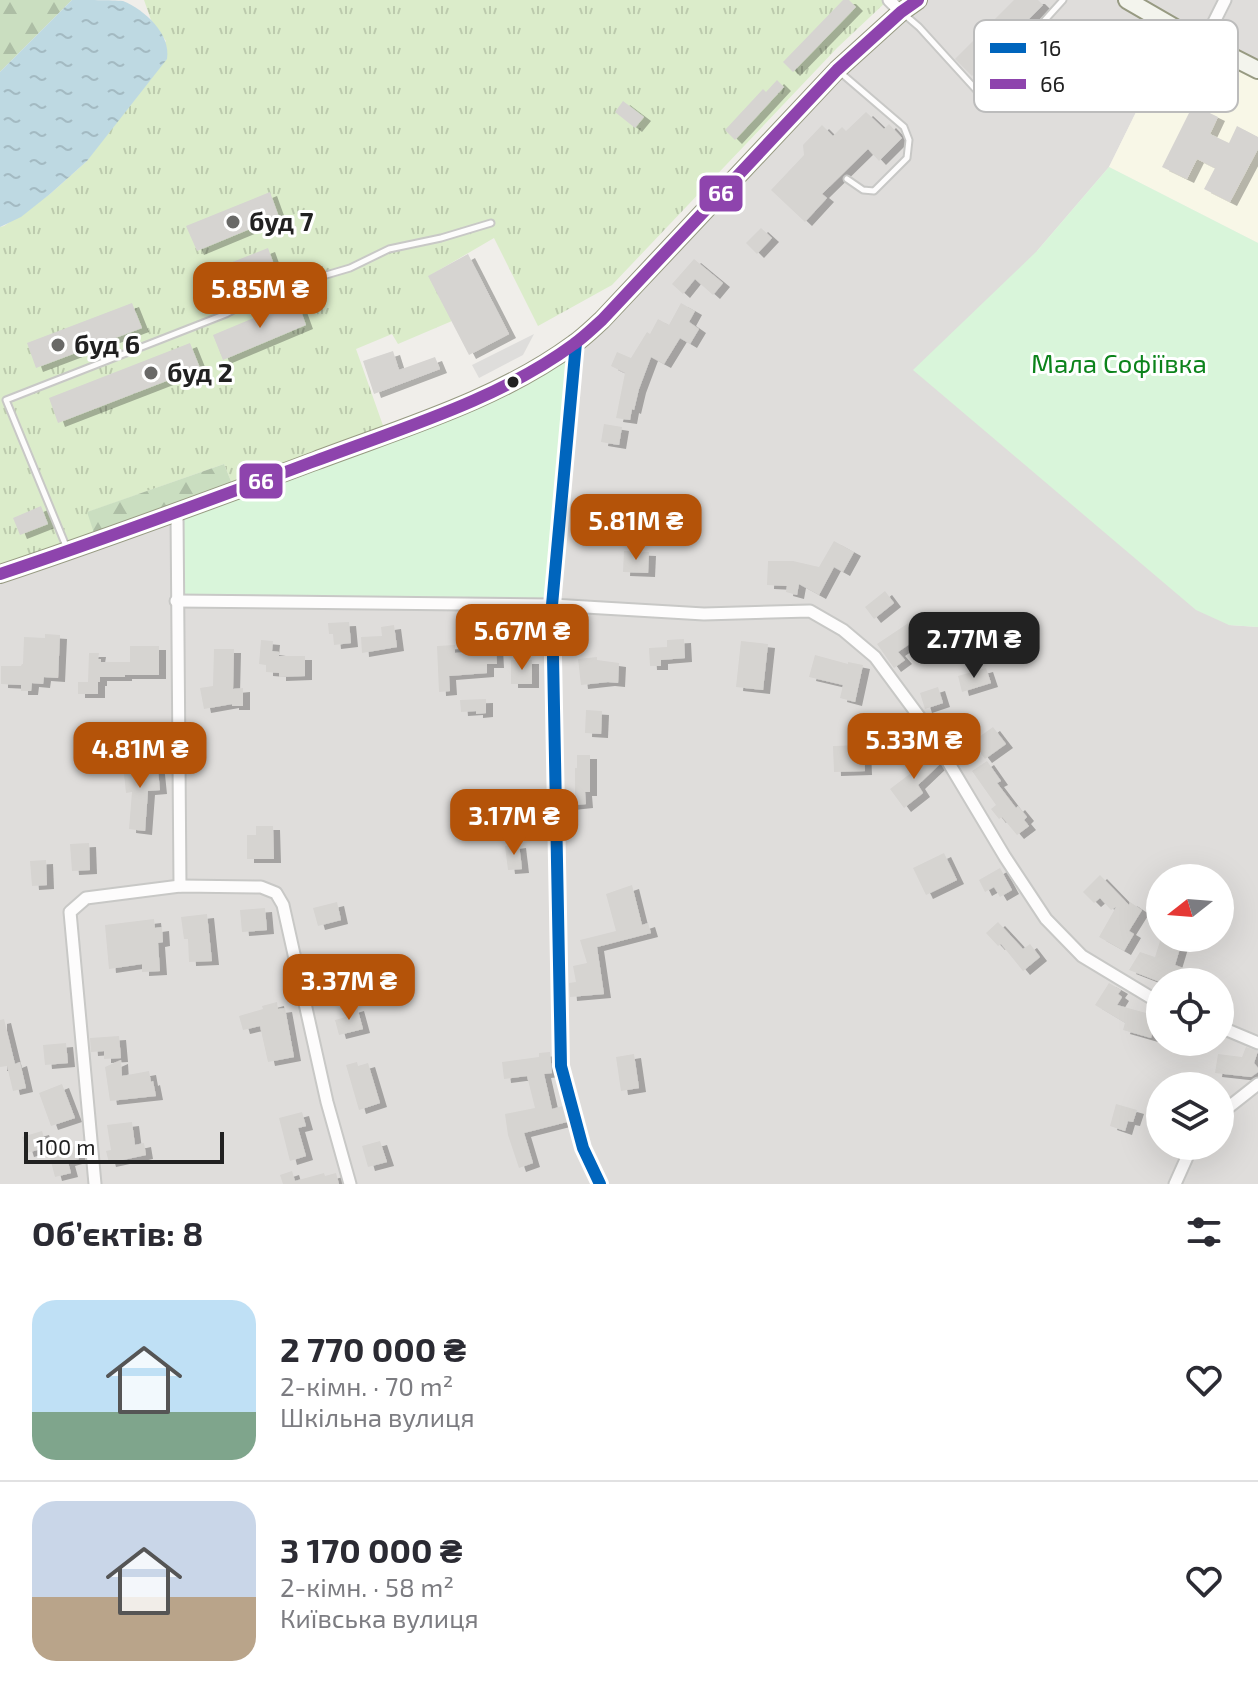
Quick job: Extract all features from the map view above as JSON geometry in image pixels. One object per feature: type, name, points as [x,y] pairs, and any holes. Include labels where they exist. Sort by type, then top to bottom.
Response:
[{"type":"main road","points":[[0,574],[177,513],[457,407],[527,374],[576,343],[637,284],[895,6],[918,0]]},
{"type":"main road","points":[[1127,0],[1164,20]]},
{"type":"main road","points":[[1238,60],[1258,70]]},
{"type":"street","points":[[1215,20],[1225,0]]},
{"type":"street","points":[[576,343],[552,605],[561,1066],[583,1148],[600,1184]]},
{"type":"street","points":[[177,513],[180,886]]},
{"type":"street","points":[[176,601],[552,605],[704,614],[810,611],[843,630],[875,657],[929,730],[1046,919],[1082,956],[1146,995]]},
{"type":"street","points":[[95,1184],[70,912],[86,898],[180,886],[261,887],[276,893],[283,905],[327,1102],[350,1184]]},
{"type":"street","points":[[1234,1033],[1258,1043]]},
{"type":"street","points":[[1234,1103],[1258,1084]]},
{"type":"street","points":[[1175,1184],[1186,1160]]},
{"type":"lane","points":[[1045,20],[1063,0]]},
{"type":"lane","points":[[895,6],[919,27],[974,88]]},
{"type":"lane","points":[[837,70],[904,127],[909,140],[907,158],[874,191],[863,190],[847,179]]},
{"type":"lane","points":[[68,551],[6,400],[226,314],[265,293],[350,268],[389,249],[491,223]]},
{"type":"shaded area","points":[[889,0],[1258,0],[1258,70],[1238,60],[1238,20],[974,20],[974,112],[1136,112],[1109,167],[1037,251],[1229,625],[1258,627],[1258,1184],[0,1184],[0,574],[177,513],[176,600],[576,343],[900,12]]},
{"type":"shaded area","points":[[1238,60],[1258,70],[1258,243],[1109,167],[1136,112],[1238,112]]},
{"type":"shaded area","points":[[534,334],[523,355],[479,378],[472,365]]},
{"type":"green space","points":[[0,0],[72,0],[0,72]]},
{"type":"green space","points":[[144,0],[888,0],[837,48],[612,285],[538,326],[494,238],[429,276],[452,321],[398,344],[392,334],[356,349],[386,434],[235,491],[224,464],[88,512],[97,542],[0,574],[0,227],[50,194],[87,161],[166,41],[151,20]]},
{"type":"green space","name":"Мала Софіївка","points":[[1109,167],[1258,243],[1258,627],[1229,625],[1196,610],[913,370],[1037,251]]},
{"type":"green space","points":[[576,343],[552,605],[176,601],[177,513],[457,407]]},
{"type":"green space","points":[[224,464],[235,491],[97,542],[87,512]]},
{"type":"water","points":[[72,0],[123,1],[131,5],[148,17],[161,32],[167,59],[87,161],[21,217],[0,227],[0,72]]},
{"type":"building","points":[[843,0],[849,0],[856,7],[793,72],[783,62]]},
{"type":"building","points":[[1014,0],[1038,0],[1043,5],[1028,20],[994,20]]},
{"type":"building","points":[[974,40],[972,76],[955,59]]},
{"type":"building","points":[[777,80],[784,87],[735,140],[725,130],[763,89],[766,92]]},
{"type":"building","points":[[623,101],[644,117],[635,128],[615,112]]},
{"type":"building","points":[[866,112],[884,129],[889,124],[902,138],[879,161],[868,149],[822,194],[827,198],[805,222],[771,190],[804,155],[803,145],[822,125],[833,136],[842,127],[846,131]]},
{"type":"building","points":[[1190,112],[1208,112],[1218,117],[1210,134],[1229,143],[1237,126],[1258,137],[1258,149],[1230,202],[1204,189],[1215,168],[1197,159],[1187,179],[1162,167]]},
{"type":"building","name":"буд 7","points":[[270,192],[279,217],[197,251],[186,226]]},
{"type":"building","points":[[761,228],[772,238],[757,254],[746,243]]},
{"type":"building","points":[[268,248],[277,273],[212,299],[202,274]]},
{"type":"building","points":[[468,254],[509,334],[469,355],[428,276]]},
{"type":"building","points":[[694,259],[723,283],[713,295],[695,279],[683,294],[672,284]]},
{"type":"building","points":[[297,300],[306,325],[223,360],[213,335]]},
{"type":"building","points":[[132,303],[142,328],[36,368],[27,343]]},
{"type":"building","points":[[681,303],[695,311],[689,322],[699,329],[690,344],[680,338],[664,364],[651,357],[630,420],[616,418],[625,373],[611,366],[617,352],[631,358],[658,319],[669,325]]},
{"type":"building","name":"буд 2","points":[[190,343],[200,368],[58,423],[49,398]]},
{"type":"building","points":[[393,351],[399,370],[435,357],[440,369],[374,394],[363,361]]},
{"type":"building","points":[[604,424],[622,427],[619,445],[601,442]]},
{"type":"building","points":[[41,506],[48,524],[20,535],[13,518]]},
{"type":"building","points":[[834,541],[854,552],[843,572],[834,567],[819,595],[799,584],[797,595],[786,592],[787,586],[767,585],[768,561],[793,561],[819,567]]},
{"type":"building","points":[[624,551],[649,552],[648,573],[623,572]]},
{"type":"building","points":[[885,591],[894,603],[874,619],[865,607]]},
{"type":"building","points":[[349,622],[351,643],[334,645],[328,623]]},
{"type":"building","points":[[910,622],[920,637],[898,652],[905,660],[894,668],[877,644]]},
{"type":"building","points":[[394,625],[397,647],[362,653],[361,637],[382,636],[381,627]]},
{"type":"building","points":[[45,634],[60,635],[58,678],[44,677],[43,684],[32,683],[31,691],[21,691],[21,685],[1,684],[1,666],[23,664],[24,637],[45,638]]},
{"type":"building","points":[[491,636],[491,646],[496,646],[497,664],[487,664],[487,673],[449,676],[450,691],[439,692],[437,646],[455,645],[455,653],[475,652],[475,637]]},
{"type":"building","points":[[684,639],[685,658],[661,660],[661,666],[650,666],[649,648],[667,647],[667,640]]},
{"type":"building","points":[[261,640],[273,641],[272,651],[279,652],[279,656],[305,656],[305,676],[279,677],[279,673],[266,672],[266,665],[259,664]]},
{"type":"building","points":[[741,641],[768,644],[763,690],[736,687]]},
{"type":"building","points":[[130,646],[159,646],[159,675],[100,677],[98,694],[78,694],[78,682],[88,682],[89,653],[99,653],[101,662],[130,662]]},
{"type":"building","points":[[214,649],[234,649],[233,689],[243,688],[243,706],[232,704],[204,709],[200,688],[213,686]]},
{"type":"building","points":[[815,655],[863,665],[855,702],[840,698],[843,685],[809,677]]},
{"type":"building","points":[[597,657],[597,660],[619,663],[618,683],[581,685],[578,659]]},
{"type":"building","points":[[511,660],[532,660],[532,684],[511,684]]},
{"type":"building","points":[[986,668],[991,683],[962,692],[958,676]]},
{"type":"building","points":[[938,687],[943,703],[925,709],[920,693]]},
{"type":"building","points":[[486,699],[486,713],[461,712],[460,700]]},
{"type":"building","points":[[586,710],[602,711],[601,734],[585,733]]},
{"type":"building","points":[[993,727],[1006,744],[985,759],[972,742]]},
{"type":"building","points":[[864,745],[865,771],[834,772],[833,746]]},
{"type":"building","points":[[926,752],[939,765],[918,785],[923,793],[904,808],[890,789],[919,767],[915,762]]},
{"type":"building","points":[[577,755],[590,755],[590,792],[585,792],[586,804],[567,806],[566,796],[575,795]]},
{"type":"building","points":[[157,761],[160,790],[148,791],[145,831],[129,829],[132,792],[126,793],[123,764]]},
{"type":"building","points":[[987,761],[1001,781],[997,783],[1027,817],[1024,820],[1029,826],[1017,835],[991,809],[996,805],[972,771]]},
{"type":"building","points":[[256,826],[273,826],[274,859],[247,859],[247,835],[256,835]]},
{"type":"building","points":[[89,843],[90,870],[72,871],[70,844]]},
{"type":"building","points":[[519,844],[522,869],[508,870],[505,846]]},
{"type":"building","points":[[944,853],[957,880],[926,895],[913,868]]},
{"type":"building","points":[[46,860],[47,885],[32,886],[30,861]]},
{"type":"building","points":[[1000,868],[1012,890],[1000,897],[994,887],[985,892],[979,880]]},
{"type":"building","points":[[1100,875],[1129,905],[1130,902],[1142,910],[1129,931],[1134,934],[1124,951],[1099,937],[1116,907],[1111,910],[1100,898],[1094,903],[1083,892]]},
{"type":"building","points":[[632,885],[642,925],[648,923],[651,933],[597,947],[604,994],[570,997],[569,983],[576,982],[573,966],[587,963],[580,940],[616,931],[606,894]]},
{"type":"building","points":[[337,902],[341,920],[318,926],[313,908]]},
{"type":"building","points":[[265,908],[267,930],[242,932],[240,910]]},
{"type":"building","points":[[207,914],[212,961],[189,962],[188,939],[184,939],[181,917]]},
{"type":"building","points":[[154,919],[155,928],[162,927],[163,942],[158,943],[160,971],[142,972],[142,964],[109,969],[105,925]]},
{"type":"building","points":[[998,922],[1023,949],[1030,944],[1040,957],[1023,971],[1001,944],[998,946],[986,933]]},
{"type":"building","points":[[1140,952],[1155,957],[1157,952],[1179,952],[1175,965],[1183,968],[1146,968],[1146,977],[1129,970]]},
{"type":"building","points":[[1109,983],[1121,990],[1118,994],[1122,997],[1117,1005],[1146,1013],[1146,1037],[1123,1030],[1125,1023],[1095,1005]]},
{"type":"building","points":[[277,1002],[278,1009],[285,1008],[294,1057],[268,1062],[260,1026],[243,1030],[239,1016]]},
{"type":"building","points":[[357,1007],[363,1029],[339,1035],[335,1020],[346,1017],[344,1011]]},
{"type":"building","points":[[4,1019],[15,1064],[20,1062],[26,1088],[13,1091],[7,1066],[0,1067],[0,1020]]},
{"type":"building","points":[[119,1036],[121,1058],[104,1059],[104,1051],[91,1052],[90,1038]]},
{"type":"building","points":[[66,1043],[68,1063],[45,1065],[43,1045]]},
{"type":"building","points":[[1246,1047],[1258,1051],[1254,1063],[1258,1072],[1251,1077],[1234,1075],[1234,1072],[1215,1072],[1218,1056],[1242,1057]]},
{"type":"building","points":[[550,1052],[552,1073],[544,1074],[552,1109],[563,1106],[567,1122],[524,1133],[533,1163],[519,1168],[505,1114],[535,1108],[527,1076],[504,1079],[502,1062],[539,1057],[539,1053]]},
{"type":"building","points":[[634,1054],[639,1088],[621,1091],[616,1057]]},
{"type":"building","points":[[121,1060],[122,1076],[149,1071],[156,1096],[110,1101],[105,1067]]},
{"type":"building","points":[[357,1062],[358,1066],[368,1063],[380,1103],[359,1110],[346,1065]]},
{"type":"building","points":[[62,1084],[75,1118],[51,1126],[39,1093]]},
{"type":"building","points":[[1116,1104],[1137,1110],[1133,1122],[1128,1121],[1125,1131],[1110,1126]]},
{"type":"building","points":[[302,1112],[306,1126],[298,1128],[306,1156],[290,1161],[279,1118]]},
{"type":"building","points":[[132,1122],[135,1145],[144,1143],[146,1155],[109,1163],[106,1151],[111,1150],[107,1125]]},
{"type":"building","points":[[42,1131],[47,1147],[27,1153],[22,1137]]},
{"type":"building","points":[[380,1141],[387,1162],[368,1167],[362,1146]]},
{"type":"building","points":[[76,1146],[79,1159],[68,1162],[71,1173],[55,1177],[49,1154]]},
{"type":"building","points":[[292,1171],[295,1181],[336,1173],[339,1184],[283,1184],[280,1175]]},
{"type":"transit line","name":"66","points":[[0,574],[415,424],[482,397],[545,364],[602,320],[837,70],[918,0]]},
{"type":"transit line","name":"16","points":[[576,343],[552,605],[561,1066],[583,1148],[600,1184]]},
{"type":"place","name":"буд 7","points":[[233,222]]},
{"type":"place","name":"буд 6","points":[[58,345]]},
{"type":"place","name":"буд 2","points":[[151,373]]}]
